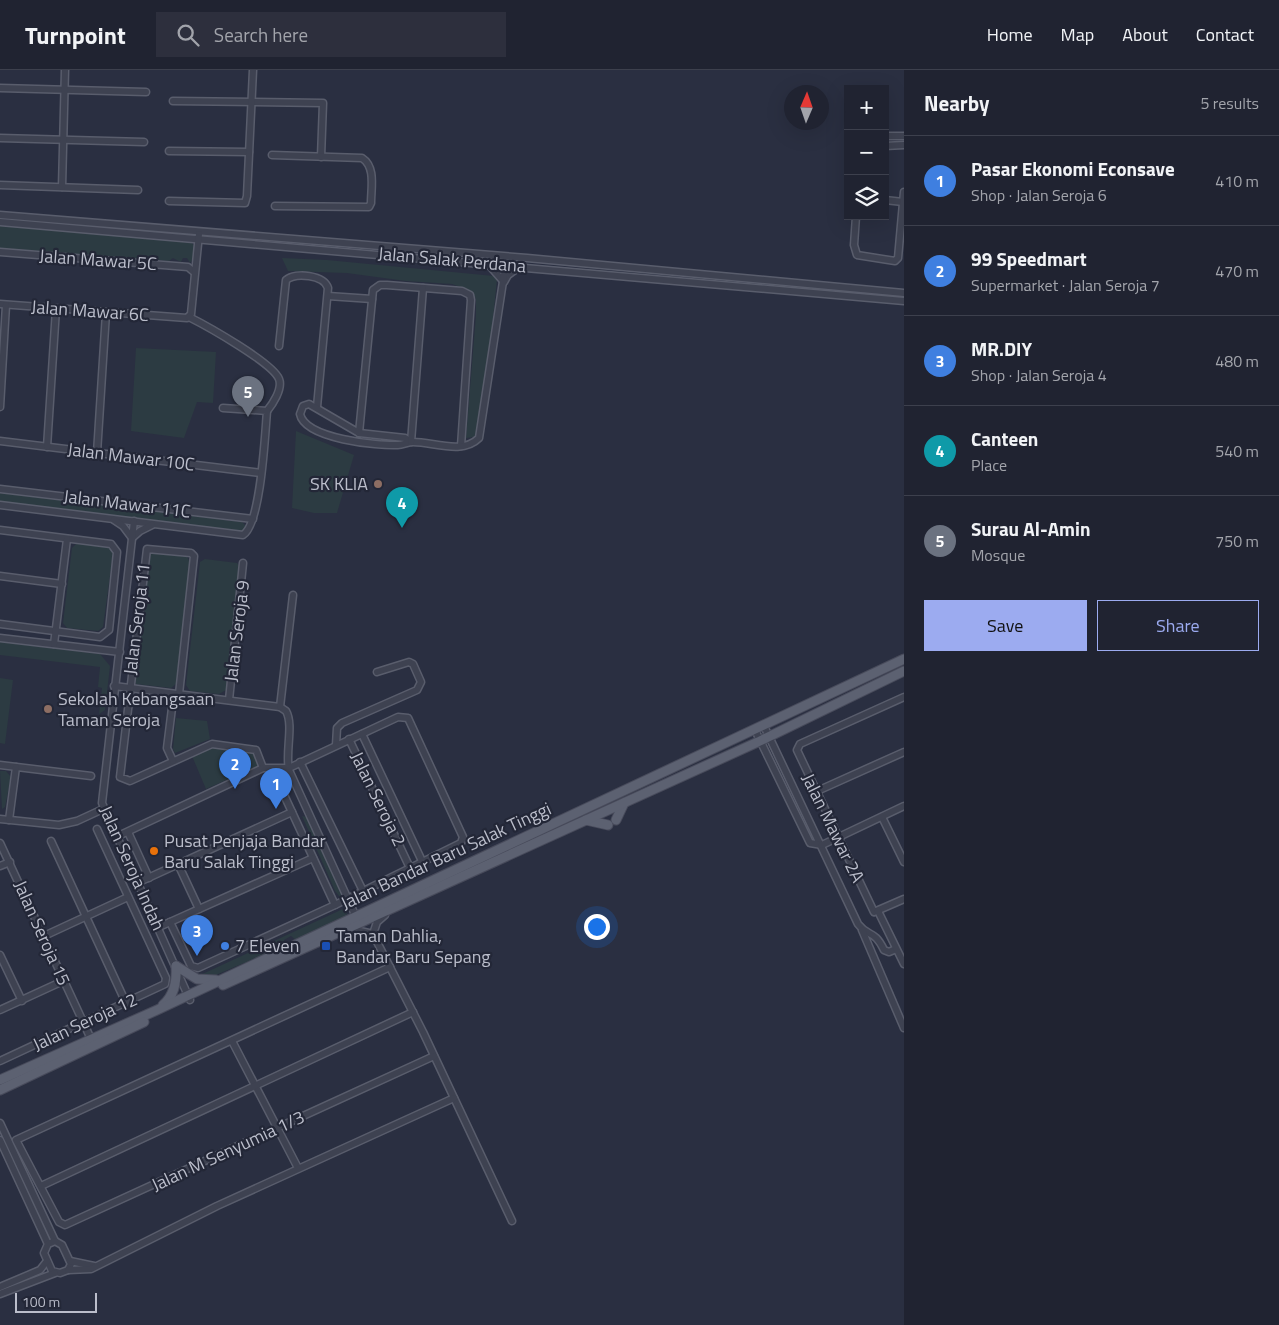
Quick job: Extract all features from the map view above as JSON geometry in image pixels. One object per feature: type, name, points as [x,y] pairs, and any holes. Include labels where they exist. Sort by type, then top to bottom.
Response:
[{"type":"main road","name":"Jalan Bandar Baru Salak Tinggi","points":[[1,1088],[91,1039],[189,998],[221,979],[357,920],[904,660]]},
{"type":"main road","name":"Jalan Bandar Baru Salak Tinggi","points":[[1,1088],[189,998],[329,937],[357,920],[403,903],[624,803],[760,741],[904,671]]},
{"type":"main road","points":[[585,820],[612,823],[624,803]]},
{"type":"main road","points":[[176,966],[197,979],[221,979]]},
{"type":"main road","points":[[157,1010],[173,993],[176,966]]},
{"type":"street","points":[[62,187],[65,70]]},
{"type":"street","points":[[169,201],[245,203],[248,196],[253,70]]},
{"type":"street","points":[[0,88],[146,92]]},
{"type":"street","points":[[173,101],[323,103],[321,157]]},
{"type":"street","points":[[889,136],[904,136]]},
{"type":"street","points":[[0,138],[144,142]]},
{"type":"street","points":[[889,146],[904,145]]},
{"type":"street","points":[[169,151],[249,152]]},
{"type":"street","points":[[272,155],[362,158],[372,168],[371,203],[369,207],[275,206]]},
{"type":"street","points":[[0,185],[138,190]]},
{"type":"street","points":[[856,220],[854,244],[857,255],[895,261],[898,258],[904,192]]},
{"type":"street","points":[[889,200],[903,202]]},
{"type":"street","name":"Jalan Salak Perdana","points":[[0,215],[490,265],[904,301]]},
{"type":"street","name":"Jalan Salak Perdana","points":[[0,222],[506,257],[904,293]]},
{"type":"street","points":[[0,506],[243,535],[250,529],[261,473],[267,412],[274,403],[280,383],[279,378],[257,359],[189,317],[199,235]]},
{"type":"street","name":"Jalan Mawar 5C","points":[[0,252],[188,267],[194,272]]},
{"type":"street","points":[[412,442],[405,438],[359,433],[316,406],[309,404],[303,406],[301,419],[314,428],[357,443],[399,445],[412,442],[461,446],[475,442],[479,438],[504,282],[506,257]]},
{"type":"street","points":[[490,265],[504,282]]},
{"type":"street","points":[[504,282],[513,270],[520,267]]},
{"type":"street","points":[[685,282],[686,272]]},
{"type":"street","points":[[279,346],[286,280],[293,276],[314,277],[324,281],[328,288],[328,296],[316,406]]},
{"type":"street","points":[[359,433],[372,299],[376,286],[387,285],[466,292],[472,300],[461,446]]},
{"type":"street","points":[[412,442],[423,288]]},
{"type":"street","points":[[328,296],[372,299]]},
{"type":"street","points":[[0,407],[3,305]]},
{"type":"street","name":"Jalan Mawar 6C","points":[[3,305],[181,318],[189,317]]},
{"type":"street","points":[[47,447],[56,309]]},
{"type":"street","points":[[97,453],[106,313]]},
{"type":"street","points":[[223,408],[267,412]]},
{"type":"street","name":"Jalan Mawar 10C","points":[[0,441],[261,473]]},
{"type":"street","name":"Jalan Mawar 11C","points":[[0,489],[253,519]]},
{"type":"street","points":[[113,519],[123,526],[132,538],[140,531],[155,524]]},
{"type":"street","name":"Jalan Seroja Indah","points":[[134,522],[120,652],[103,774],[103,809],[159,928],[189,998]]},
{"type":"street","points":[[0,530],[111,544],[117,552],[109,630],[105,635],[100,637],[0,624]]},
{"type":"street","points":[[54,644],[67,539]]},
{"type":"street","name":"Jalan Seroja 11","points":[[173,761],[130,781],[123,780],[120,777],[145,550],[191,553],[194,556],[179,694]]},
{"type":"street","name":"Jalan Seroja 9","points":[[229,700],[243,563]]},
{"type":"street","points":[[0,576],[62,584]]},
{"type":"street","points":[[280,707],[293,595]]},
{"type":"street","points":[[0,638],[120,652]]},
{"type":"street","points":[[336,745],[337,728],[342,724],[417,690],[421,682],[413,664],[409,662],[377,672]]},
{"type":"street","points":[[114,686],[280,707],[289,715],[286,755],[289,768],[357,920]]},
{"type":"street","name":"Jalan Mawar 2A","points":[[904,696],[800,744],[797,754],[837,838],[899,950],[904,964]]},
{"type":"street","points":[[172,708],[167,748],[173,761],[212,744],[256,750],[262,768]]},
{"type":"street","name":"Jalan Seroja 2","points":[[289,768],[398,717],[408,718],[463,837],[461,843],[422,861]]},
{"type":"street","points":[[760,728],[769,736],[822,845],[862,930],[904,1028]]},
{"type":"street","points":[[760,728],[760,741],[810,843],[822,845],[904,806]]},
{"type":"street","points":[[170,922],[191,966],[198,968],[335,906],[422,861],[362,734]]},
{"type":"street","name":"Jalan Seroja 2","points":[[349,739],[407,858],[410,868]]},
{"type":"street","points":[[815,792],[904,752]]},
{"type":"street","points":[[300,762],[363,891]]},
{"type":"street","points":[[0,765],[91,776]]},
{"type":"street","points":[[9,820],[16,767]]},
{"type":"street","points":[[116,837],[262,768],[289,768]]},
{"type":"street","points":[[272,769],[335,906]]},
{"type":"street","points":[[0,819],[68,823],[103,809]]},
{"type":"street","points":[[137,883],[292,812]]},
{"type":"street","points":[[882,817],[904,862]]},
{"type":"street","points":[[44,936],[128,897],[96,829]]},
{"type":"street","points":[[128,832],[149,878]]},
{"type":"street","points":[[51,841],[126,1003]]},
{"type":"street","name":"Jalan Seroja 15","points":[[0,843],[91,1039]]},
{"type":"street","points":[[159,928],[313,858]]},
{"type":"street","points":[[0,866],[10,862]]},
{"type":"street","points":[[178,864],[199,909]]},
{"type":"street","name":"Jalan Seroja 12","points":[[0,1061],[165,984],[166,978],[128,897]]},
{"type":"street","points":[[876,911],[904,899]]},
{"type":"street","points":[[403,903],[378,919],[373,934],[413,1012],[512,1221]]},
{"type":"street","points":[[862,930],[875,935],[884,950],[889,952],[899,950]]},
{"type":"street","points":[[329,937],[360,931],[373,934]]},
{"type":"street","points":[[0,955],[22,1000]]},
{"type":"street","points":[[390,967],[16,1140],[41,1186],[413,1012]]},
{"type":"street","points":[[0,1010],[63,981]]},
{"type":"street","points":[[232,1041],[298,1168]]},
{"type":"street","name":"Jalan M Senyumia 1/3","points":[[41,1186],[59,1222],[65,1225],[434,1056]]},
{"type":"street","points":[[0,1294],[54,1273],[68,1270],[86,1271],[298,1168],[454,1098]]},
{"type":"street","points":[[0,1123],[55,1241],[62,1245],[70,1261],[68,1270]]},
{"type":"street","points":[[0,1140],[48,1244]]},
{"type":"street","points":[[54,1273],[47,1261],[44,1250],[48,1244],[55,1241]]},
{"type":"street","points":[[0,1286],[40,1270],[47,1261]]},
{"type":"street","points":[[70,1261],[94,1266]]},
{"type":"shaded area","points":[[0,225],[189,241],[195,246],[194,257],[190,263],[187,258],[183,258],[181,262],[173,258],[169,261],[0,248]]},
{"type":"shaded area","points":[[282,258],[327,260],[494,276],[497,279],[492,329],[474,437],[466,438],[476,315],[476,299],[471,291],[452,284],[406,281],[347,273],[288,271]]},
{"type":"shaded area","points":[[136,348],[216,352],[213,403],[197,402],[184,438],[131,431]]},
{"type":"shaded area","points":[[296,431],[354,455],[337,513],[314,513],[292,508]]},
{"type":"shaded area","points":[[0,493],[242,522],[247,527],[244,532],[0,502]]},
{"type":"shaded area","points":[[77,543],[110,548],[113,554],[103,627],[98,631],[67,628],[63,623],[72,548]]},
{"type":"shaded area","points":[[154,553],[187,557],[190,562],[176,684],[171,688],[136,684],[134,680],[150,555]]},
{"type":"shaded area","points":[[205,559],[237,563],[241,568],[226,690],[219,694],[190,691],[186,685],[200,562]]},
{"type":"shaded area","points":[[0,642],[100,654],[110,666],[105,710],[99,714],[102,688],[98,687],[100,667],[0,655]]},
{"type":"shaded area","points":[[0,678],[13,680],[5,744],[0,743]]},
{"type":"shaded area","points":[[176,718],[207,721],[210,739],[175,753],[173,749]]},
{"type":"shaded area","points":[[214,747],[250,752],[255,755],[260,765],[206,789],[192,756]]},
{"type":"shaded area","points":[[0,771],[6,771],[11,777],[5,807],[2,809]]},
{"type":"shaded area","points":[[302,816],[307,817],[342,893],[340,897],[335,891]]},
{"type":"shaded area","points":[[345,908],[347,912],[346,917],[297,941],[291,936],[284,940],[284,947],[249,964],[244,963],[211,977],[196,977]]},
{"type":"place","name":"Surau Al-Amin","points":[[248,417]]},
{"type":"place","name":"SK KLIA","points":[[378,484]]},
{"type":"place","name":"Canteen","points":[[402,528]]},
{"type":"place","name":"Sekolah Kebangsaan Taman Seroja","points":[[48,709]]},
{"type":"place","name":"99 Speedmart","points":[[235,789]]},
{"type":"place","name":"Pasar Ekonomi Econsave","points":[[276,809]]},
{"type":"place","name":"Pusat Penjaja Bandar Baru Salak Tinggi","points":[[154,851]]},
{"type":"place","name":"7 Eleven","points":[[225,946]]},
{"type":"place","name":"Taman Dahlia, Bandar Baru Sepang","points":[[326,946]]},
{"type":"place","name":"MR.DIY","points":[[197,956]]}]
